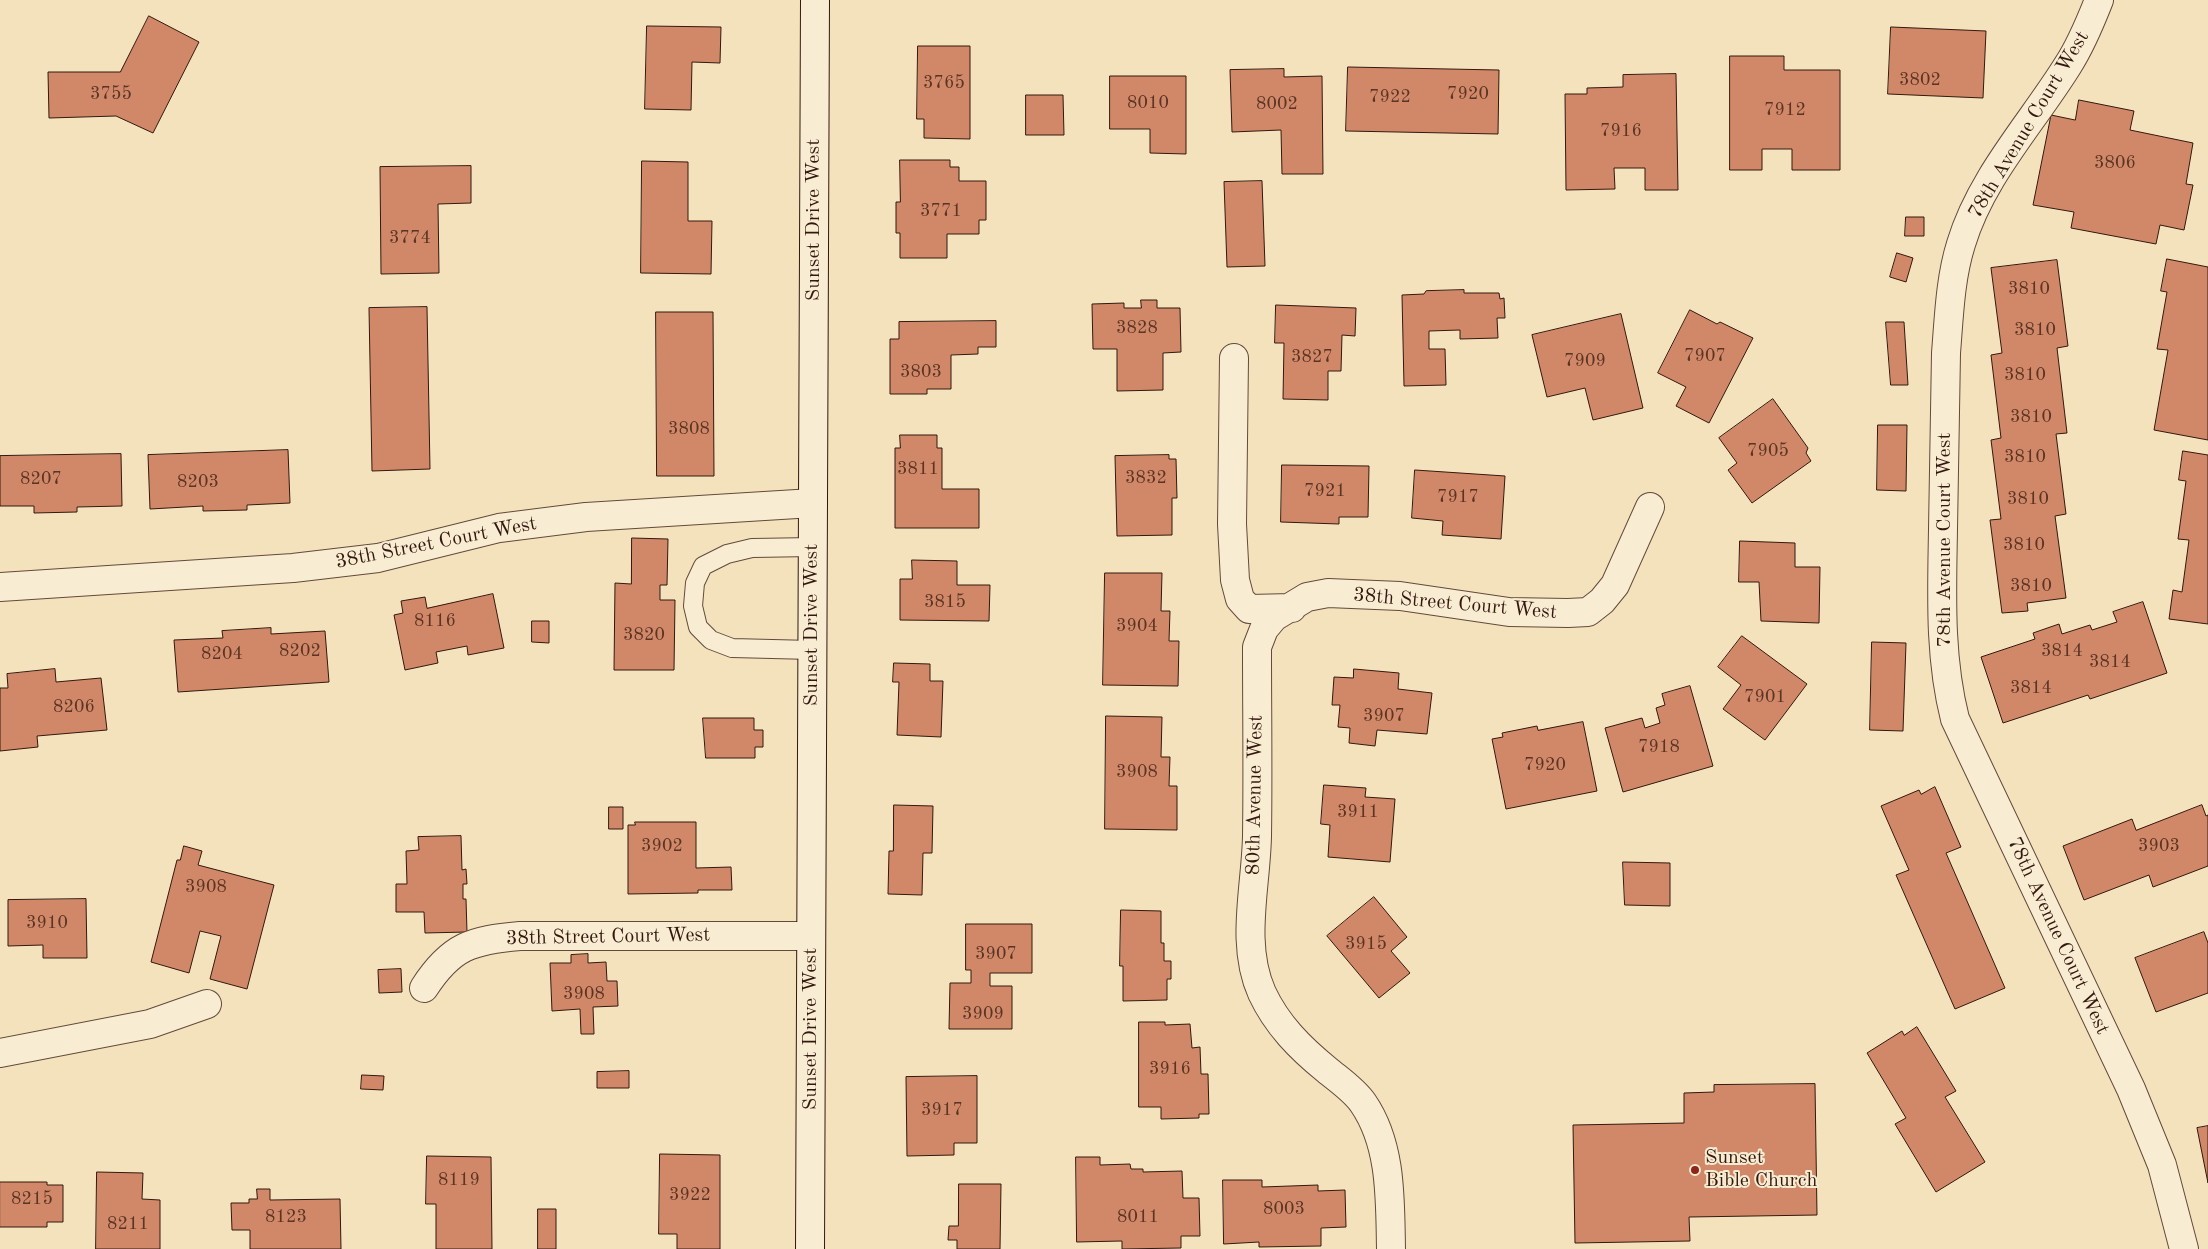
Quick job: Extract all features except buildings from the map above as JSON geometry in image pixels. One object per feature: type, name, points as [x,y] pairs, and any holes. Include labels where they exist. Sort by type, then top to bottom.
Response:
[{"type":"street","name":"Sunset Drive West","points":[[810,1249],[815,0]]},
{"type":"street","name":"78th Avenue Court West","points":[[2099,0],[2078,48],[2005,156],[1982,197],[1961,243],[1953,286],[1946,353],[1941,609],[1944,655],[1949,693],[1955,719],[2131,1089],[2162,1165],[2184,1249]]},
{"type":"street","points":[[1234,358],[1232,524],[1236,580],[1240,599],[1249,609],[1292,608]]},
{"type":"street","name":"38th Street Court West","points":[[0,588],[293,568],[378,558],[499,528],[586,517],[813,503]]},
{"type":"street","name":"38th Street Court West","points":[[1292,608],[1307,597],[1328,593],[1400,596],[1509,612],[1588,612],[1602,601],[1616,585],[1650,507]]},
{"type":"street","name":"80th Avenue West","points":[[1292,608],[1274,617],[1264,629],[1257,647],[1257,838],[1251,910],[1253,965],[1262,993],[1284,1030],[1304,1051],[1346,1085],[1362,1102],[1375,1124],[1387,1171],[1390,1199],[1390,1249]]},
{"type":"street","name":"38th Street Court West","points":[[424,988],[432,974],[452,953],[460,948],[484,940],[520,936],[811,936]]},
{"type":"street","points":[[0,1053],[150,1024],[207,1004]]},
{"type":"lane","points":[[812,650],[732,648],[711,640],[698,627],[693,606],[695,583],[703,566],[727,554],[760,548],[813,547]]},
{"type":"place","name":"Sunset Bible Church","points":[[1695,1170]]}]
